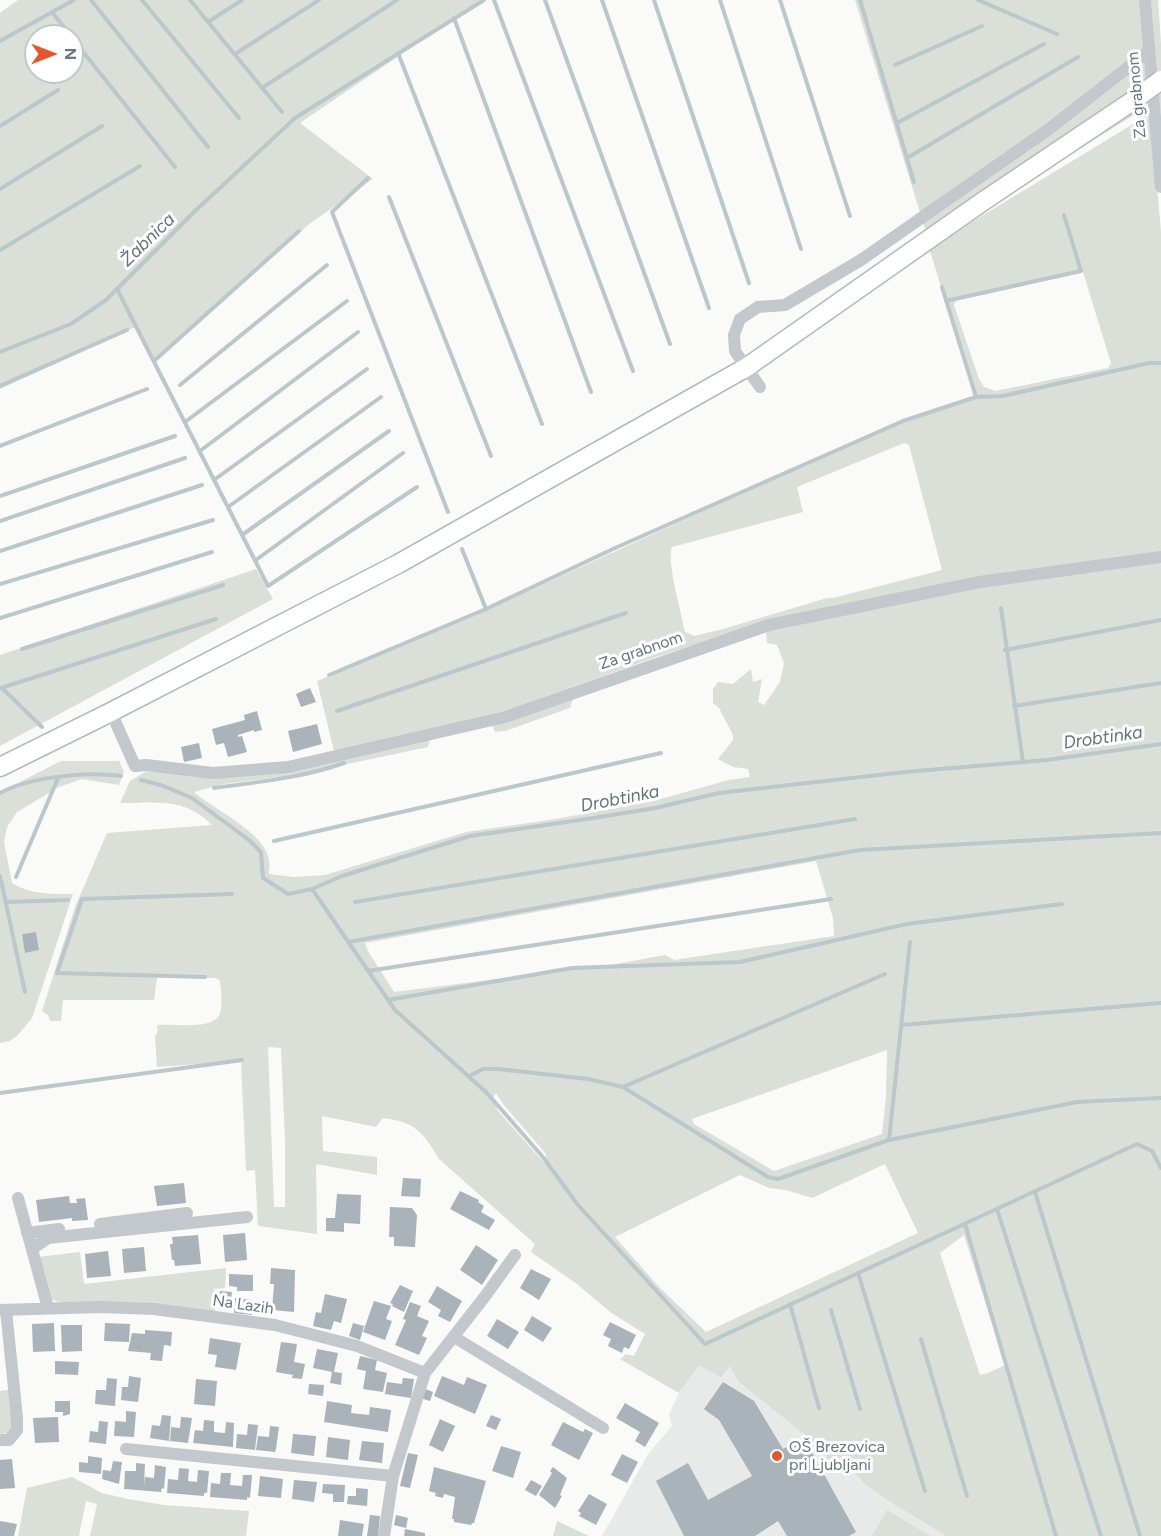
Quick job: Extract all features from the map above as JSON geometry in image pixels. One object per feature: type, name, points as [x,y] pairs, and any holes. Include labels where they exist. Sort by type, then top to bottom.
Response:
[{"type":"main road","points":[[0,767],[398,564],[747,367],[1161,80]]},
{"type":"street","name":"Za grabnom","points":[[1145,0],[1161,187]]},
{"type":"street","points":[[760,387],[735,351],[734,335],[740,319],[758,307],[785,305],[861,260],[1049,129],[1149,51]]},
{"type":"street","name":"Za grabnom","points":[[111,712],[135,766],[146,765],[213,773],[288,767],[505,717],[769,625],[980,582],[1161,557]]},
{"type":"street","points":[[18,1198],[48,1308]]},
{"type":"street","points":[[27,1233],[188,1213]]},
{"type":"street","points":[[32,1249],[48,1238],[247,1217]]},
{"type":"street","points":[[384,1536],[393,1476],[425,1373],[515,1255]]},
{"type":"street","name":"Na Lazih","points":[[0,1440],[9,1440],[17,1430],[15,1389],[3,1310],[100,1307],[154,1309],[274,1325],[357,1346],[425,1373]]},
{"type":"street","points":[[454,1337],[603,1428]]},
{"type":"street","points":[[126,1449],[393,1476]]},
{"type":"shaded area","points":[[18,0],[481,0],[300,123],[373,179],[308,225],[154,362],[135,327],[0,389],[0,13]]},
{"type":"shaded area","points":[[855,0],[1141,0],[1148,103],[1134,115],[929,242]]},
{"type":"shaded area","points":[[1151,0],[1158,0],[1161,44],[1161,120]]},
{"type":"shaded area","points":[[1148,115],[1151,118],[1161,232],[1161,553],[722,636],[504,711],[334,751],[317,681],[504,602],[870,435],[975,397],[929,248]],"holes":[[[1083,272],[1111,363],[1108,368],[996,391],[984,387],[979,379],[954,305],[956,300],[1066,273]],[[904,443],[909,445],[942,570],[827,598],[694,636],[685,632],[671,564],[672,547],[803,512],[797,487]]]},
{"type":"shaded area","points":[[1161,562],[1161,1536],[946,1536],[887,1500],[866,1485],[848,1467],[840,1472],[803,1433],[739,1382],[730,1366],[721,1377],[699,1365],[679,1393],[620,1359],[626,1354],[634,1356],[645,1334],[610,1312],[577,1284],[531,1252],[535,1244],[439,1159],[423,1135],[403,1122],[383,1118],[376,1127],[322,1116],[323,1151],[377,1157],[377,1175],[316,1164],[317,1234],[258,1226],[255,1170],[246,1171],[241,1061],[157,1067],[155,1037],[158,1030],[157,1025],[209,1023],[220,1014],[222,1002],[220,981],[216,978],[157,977],[154,1000],[63,1000],[61,1021],[50,1021],[48,1015],[42,1011],[75,907],[107,833],[212,825],[202,816],[180,806],[157,803],[120,803],[130,781],[145,772],[215,775],[430,738],[428,747],[296,775],[224,784],[194,792],[238,822],[258,840],[269,860],[269,874],[294,877],[325,875],[466,832],[556,819],[653,801],[729,780],[750,777],[748,769],[733,767],[718,759],[733,740],[733,735],[719,708],[713,703],[713,689],[718,682],[733,684],[751,669],[753,682],[762,679],[758,702],[764,705],[780,682],[784,663],[777,645],[767,643],[766,632],[990,584]],"holes":[[[816,861],[833,918],[834,936],[674,960],[665,955],[616,964],[394,992],[365,943]],[[268,1047],[281,1048],[285,1207],[274,1207]],[[887,1050],[882,1134],[774,1171],[694,1124],[692,1119]],[[496,1093],[546,1154],[546,1165],[499,1112],[492,1099]],[[885,1164],[918,1233],[706,1332],[659,1287],[615,1237],[740,1175],[769,1188],[786,1190],[812,1198]],[[964,1235],[1005,1365],[980,1375],[940,1253]]]},
{"type":"shaded area","points":[[256,569],[273,599],[0,746],[0,655]]},
{"type":"shaded area","points":[[573,699],[570,708],[505,731],[495,732],[491,723]]},
{"type":"shaded area","points":[[61,761],[119,761],[124,772],[119,785],[82,779],[59,787],[17,812],[7,827],[4,842],[12,883],[34,892],[73,894],[32,1018],[18,1035],[10,1041],[0,1043],[0,792]],"holes":[[[36,932],[39,950],[26,952],[22,934]]]},
{"type":"shaded area","points":[[80,1252],[84,1284],[226,1268],[225,1288],[214,1289],[215,1313],[59,1302],[49,1299],[38,1257]]},
{"type":"shaded area","points":[[699,1364],[721,1376],[730,1366],[803,1433],[840,1472],[847,1467],[887,1500],[946,1536],[602,1536],[648,1454],[672,1426],[669,1414],[679,1393]]},
{"type":"shaded area","points":[[12,1389],[14,1427],[8,1433],[0,1434],[0,1391]]},
{"type":"shaded area","points":[[72,1477],[102,1493],[128,1499],[164,1505],[249,1511],[246,1536],[90,1536],[97,1504],[86,1501],[79,1536],[18,1536],[27,1488]]},
{"type":"shaded area","points":[[887,1510],[930,1536],[872,1536]]},
{"type":"shaded area","points":[[557,1521],[589,1536],[553,1536]]},
{"type":"building","points":[[310,688],[316,702],[301,707],[296,694]]},
{"type":"building","points":[[257,711],[262,730],[238,735],[238,737],[242,736],[247,752],[228,757],[224,743],[216,745],[212,729],[245,720],[244,715]]},
{"type":"building","points":[[317,724],[322,744],[293,752],[288,731]]},
{"type":"building","points":[[199,743],[202,758],[184,762],[181,747]]},
{"type":"building","points":[[36,932],[39,950],[25,953],[22,934]]},
{"type":"building","points":[[403,1178],[421,1179],[420,1197],[401,1196]]},
{"type":"building","points":[[184,1183],[186,1203],[157,1206],[154,1186]]},
{"type":"building","points":[[460,1191],[479,1200],[478,1202],[484,1206],[481,1212],[495,1220],[489,1230],[450,1209]]},
{"type":"building","points":[[337,1194],[361,1195],[360,1224],[344,1223],[344,1232],[326,1231],[326,1218],[335,1218]]},
{"type":"building","points":[[69,1196],[70,1203],[77,1203],[76,1199],[85,1198],[88,1220],[72,1221],[72,1218],[39,1222],[36,1200]]},
{"type":"building","points":[[390,1207],[412,1208],[417,1215],[415,1247],[394,1246],[394,1237],[389,1237]]},
{"type":"building","points":[[245,1233],[247,1260],[225,1262],[223,1235]]},
{"type":"building","points":[[198,1235],[201,1264],[175,1266],[170,1244],[173,1244],[172,1237]]},
{"type":"building","points":[[476,1245],[498,1260],[482,1285],[460,1270]]},
{"type":"building","points":[[144,1247],[146,1271],[124,1273],[122,1249]]},
{"type":"building","points":[[108,1251],[111,1276],[87,1278],[85,1254]]},
{"type":"building","points":[[271,1268],[295,1270],[294,1312],[272,1310],[274,1284],[270,1284]]},
{"type":"building","points":[[531,1269],[551,1279],[539,1300],[520,1288]]},
{"type":"building","points":[[229,1274],[253,1275],[253,1291],[237,1291],[237,1287],[229,1286]]},
{"type":"building","points":[[400,1285],[413,1291],[404,1312],[390,1303]]},
{"type":"building","points":[[437,1286],[462,1301],[450,1322],[438,1316],[441,1310],[428,1302]]},
{"type":"building","points":[[220,1291],[232,1292],[231,1299],[219,1298]]},
{"type":"building","points":[[325,1294],[347,1299],[341,1323],[334,1321],[331,1330],[313,1326],[316,1312],[321,1313]]},
{"type":"building","points":[[235,1298],[253,1300],[252,1315],[234,1313]]},
{"type":"building","points":[[374,1301],[391,1306],[386,1319],[392,1321],[385,1340],[363,1332]]},
{"type":"building","points":[[410,1302],[421,1306],[417,1316],[429,1321],[422,1336],[427,1338],[419,1355],[395,1345],[406,1320],[403,1319]]},
{"type":"building","points":[[532,1316],[552,1328],[543,1342],[524,1330]]},
{"type":"building","points":[[497,1319],[519,1332],[508,1349],[487,1336]]},
{"type":"building","points":[[610,1322],[636,1335],[629,1349],[624,1347],[622,1353],[608,1346],[611,1339],[603,1335]]},
{"type":"building","points":[[54,1323],[55,1351],[33,1352],[32,1324]]},
{"type":"building","points":[[105,1323],[130,1324],[129,1342],[104,1341]]},
{"type":"building","points":[[353,1323],[364,1326],[360,1340],[349,1336]]},
{"type":"building","points":[[61,1325],[82,1325],[82,1351],[62,1352]]},
{"type":"building","points":[[145,1330],[172,1332],[171,1346],[164,1345],[162,1361],[150,1360],[151,1353],[128,1351],[132,1333],[145,1334]]},
{"type":"building","points":[[210,1338],[241,1343],[236,1370],[215,1367],[217,1355],[208,1354]]},
{"type":"building","points":[[281,1342],[297,1344],[294,1362],[305,1364],[302,1379],[276,1372]]},
{"type":"building","points":[[317,1349],[338,1353],[334,1372],[342,1373],[341,1385],[330,1383],[332,1372],[313,1368]]},
{"type":"building","points":[[360,1356],[377,1360],[375,1370],[387,1373],[383,1392],[363,1389],[366,1371],[357,1369]]},
{"type":"building","points":[[55,1361],[79,1362],[78,1375],[55,1374]]},
{"type":"building","points":[[129,1376],[141,1378],[138,1402],[121,1400],[122,1387],[128,1387]]},
{"type":"building","points":[[442,1376],[464,1385],[467,1377],[487,1385],[475,1414],[434,1396]]},
{"type":"building","points":[[107,1378],[117,1379],[115,1406],[95,1404],[96,1390],[106,1390]]},
{"type":"building","points":[[403,1378],[414,1379],[411,1398],[385,1394],[387,1382],[402,1384]]},
{"type":"building","points":[[196,1379],[217,1381],[215,1406],[194,1404]]},
{"type":"building","name":"OŠ Brezovica pri Ljubljani","points":[[723,1382],[754,1401],[783,1449],[804,1438],[856,1532],[849,1536],[787,1536],[778,1521],[755,1536],[684,1536],[656,1481],[688,1463],[708,1500],[752,1476],[719,1420],[704,1409]]},
{"type":"building","points":[[309,1384],[324,1385],[323,1396],[308,1394]]},
{"type":"building","points":[[423,1388],[433,1392],[430,1401],[420,1398]]},
{"type":"building","points":[[55,1401],[70,1401],[70,1414],[63,1416],[63,1412],[55,1412]]},
{"type":"building","points":[[327,1401],[352,1405],[351,1413],[369,1415],[370,1407],[391,1410],[388,1432],[324,1422]]},
{"type":"building","points":[[625,1403],[659,1423],[645,1447],[635,1441],[640,1432],[616,1418]]},
{"type":"building","points":[[126,1411],[136,1412],[134,1437],[114,1436],[115,1421],[126,1422]]},
{"type":"building","points":[[162,1415],[171,1416],[169,1441],[150,1438],[152,1425],[160,1426]]},
{"type":"building","points":[[491,1415],[501,1419],[496,1430],[486,1426]]},
{"type":"building","points":[[58,1417],[59,1442],[35,1443],[33,1418]]},
{"type":"building","points":[[181,1417],[192,1418],[188,1443],[170,1441],[171,1427],[180,1428]]},
{"type":"building","points":[[440,1419],[455,1426],[443,1452],[429,1445]]},
{"type":"building","points":[[204,1420],[214,1421],[214,1432],[225,1433],[226,1422],[234,1423],[233,1447],[193,1443],[195,1430],[203,1431]]},
{"type":"building","points":[[99,1421],[108,1422],[106,1444],[89,1442],[90,1431],[98,1432]]},
{"type":"building","points":[[563,1422],[583,1432],[585,1429],[593,1433],[579,1460],[551,1445]]},
{"type":"building","points":[[248,1424],[258,1425],[255,1450],[236,1448],[237,1434],[247,1435]]},
{"type":"building","points":[[270,1426],[279,1427],[275,1452],[256,1450],[258,1436],[269,1437]]},
{"type":"building","points":[[293,1434],[316,1436],[314,1456],[291,1453]]},
{"type":"building","points":[[328,1437],[350,1440],[348,1460],[326,1457]]},
{"type":"building","points":[[362,1441],[384,1443],[382,1463],[359,1460]]},
{"type":"building","points":[[501,1446],[521,1452],[513,1478],[492,1471]]},
{"type":"building","points":[[408,1453],[418,1455],[410,1488],[400,1486]]},
{"type":"building","points":[[622,1454],[638,1462],[627,1483],[611,1475]]},
{"type":"building","points":[[88,1456],[102,1458],[101,1474],[79,1472],[79,1462],[88,1463]]},
{"type":"building","points":[[12,1459],[15,1488],[0,1489],[0,1460]]},
{"type":"building","points":[[113,1461],[122,1462],[119,1484],[102,1479],[103,1470],[111,1471]]},
{"type":"building","points":[[136,1463],[145,1464],[144,1486],[145,1477],[154,1478],[155,1465],[166,1467],[164,1489],[162,1488],[161,1492],[124,1489],[125,1471],[136,1471]]},
{"type":"building","points":[[434,1467],[486,1481],[474,1523],[471,1525],[454,1522],[452,1519],[455,1497],[444,1494],[443,1498],[429,1491]]},
{"type":"building","points":[[553,1467],[567,1478],[560,1495],[562,1496],[555,1508],[539,1495]]},
{"type":"building","points":[[179,1468],[189,1469],[188,1481],[197,1482],[198,1470],[209,1471],[207,1493],[204,1493],[204,1496],[167,1493],[168,1479],[178,1480]]},
{"type":"building","points":[[221,1473],[231,1473],[230,1485],[242,1486],[243,1475],[252,1475],[250,1498],[247,1497],[247,1500],[210,1497],[211,1483],[220,1484]]},
{"type":"building","points":[[260,1476],[283,1479],[281,1498],[258,1496]]},
{"type":"building","points":[[294,1480],[317,1482],[314,1502],[292,1499]]},
{"type":"building","points":[[531,1480],[542,1486],[536,1496],[525,1490]]},
{"type":"building","points":[[323,1484],[345,1485],[344,1502],[333,1502],[333,1494],[322,1493]]},
{"type":"building","points":[[356,1488],[368,1489],[367,1506],[347,1504],[348,1496],[356,1496]]},
{"type":"building","points":[[589,1494],[607,1504],[596,1525],[579,1516],[581,1513],[578,1511]]},
{"type":"building","points":[[370,1515],[380,1516],[378,1536],[367,1536]]},
{"type":"building","points":[[396,1515],[408,1518],[406,1528],[394,1525]]},
{"type":"building","points":[[340,1520],[364,1524],[362,1536],[338,1536]]},
{"type":"building","points":[[0,1521],[17,1524],[14,1536],[0,1536]]},
{"type":"building","points":[[405,1529],[425,1533],[425,1536],[404,1536]]},
{"type":"waterway","points":[[0,41],[74,0]]},
{"type":"waterway","points":[[91,0],[208,147]]},
{"type":"waterway","points":[[142,0],[239,118]]},
{"type":"waterway","points":[[190,0],[282,112]]},
{"type":"waterway","points":[[208,22],[242,0]]},
{"type":"waterway","points":[[235,54],[319,0]]},
{"type":"waterway","points":[[262,88],[397,0]]},
{"type":"waterway","name":"Žabnica","points":[[0,352],[71,324],[106,300],[194,212],[295,118],[484,0]]},
{"type":"waterway","points":[[494,0],[633,371]]},
{"type":"waterway","points":[[545,0],[670,344]]},
{"type":"waterway","points":[[602,0],[709,308]]},
{"type":"waterway","points":[[654,0],[749,283]]},
{"type":"waterway","points":[[720,0],[801,249]]},
{"type":"waterway","points":[[780,0],[850,216]]},
{"type":"waterway","points":[[860,0],[914,182]]},
{"type":"waterway","points":[[978,0],[1057,34]]},
{"type":"waterway","points":[[52,12],[62,24]]},
{"type":"waterway","points":[[454,18],[591,392]]},
{"type":"waterway","points":[[895,65],[982,26]]},
{"type":"waterway","points":[[897,123],[1044,44]]},
{"type":"waterway","points":[[84,53],[175,167]]},
{"type":"waterway","points":[[398,53],[542,424]]},
{"type":"waterway","points":[[907,158],[1078,57]]},
{"type":"waterway","points":[[0,126],[58,90]]},
{"type":"waterway","points":[[0,189],[102,126]]},
{"type":"waterway","points":[[0,250],[140,166]]},
{"type":"waterway","points":[[368,178],[332,212],[448,512]]},
{"type":"waterway","points":[[389,197],[491,456]]},
{"type":"waterway","points":[[946,301],[1081,271],[1064,215]]},
{"type":"waterway","points":[[154,361],[299,231]]},
{"type":"waterway","points":[[180,385],[327,265]]},
{"type":"waterway","points":[[942,287],[976,397]]},
{"type":"waterway","points":[[117,289],[268,586],[417,487]]},
{"type":"waterway","points":[[185,422],[347,301]]},
{"type":"waterway","points":[[0,386],[127,330]]},
{"type":"waterway","points":[[200,451],[358,332]]},
{"type":"waterway","points":[[329,675],[486,609],[615,548],[903,421],[976,397],[1003,396],[1149,363],[1161,363]]},
{"type":"waterway","points":[[214,480],[367,369]]},
{"type":"waterway","points":[[0,446],[147,389]]},
{"type":"waterway","points":[[228,507],[381,397]]},
{"type":"waterway","points":[[242,535],[389,431]]},
{"type":"waterway","points":[[0,496],[175,436]]},
{"type":"waterway","points":[[256,560],[403,453]]},
{"type":"waterway","points":[[0,521],[185,458]]},
{"type":"waterway","points":[[0,551],[202,485]]},
{"type":"waterway","points":[[0,584],[213,520]]},
{"type":"waterway","points":[[462,549],[486,609]]},
{"type":"waterway","points":[[0,618],[212,552]]},
{"type":"waterway","points":[[22,649],[223,585]]},
{"type":"waterway","points":[[1001,608],[1023,762]]},
{"type":"waterway","points":[[337,711],[626,613]]},
{"type":"waterway","points":[[1,688],[216,619]]},
{"type":"waterway","points":[[1005,650],[1161,620]]},
{"type":"waterway","points":[[1014,706],[1161,683]]},
{"type":"waterway","points":[[2,688],[42,727]]},
{"type":"waterway","name":"Drobtinka","points":[[141,780],[161,785],[192,798],[249,840],[261,852],[263,878],[288,894],[312,889],[342,876],[470,836],[655,808],[719,793],[905,772],[1047,760],[1161,744]]},
{"type":"waterway","points":[[274,841],[661,753]]},
{"type":"waterway","points":[[214,788],[296,776],[344,763]]},
{"type":"waterway","name":"Drobtinka","points":[[0,793],[12,787],[42,779],[92,774],[121,776]]},
{"type":"waterway","points":[[16,877],[58,778]]},
{"type":"waterway","points":[[355,902],[855,819]]},
{"type":"waterway","points":[[348,942],[860,850],[1161,833]]},
{"type":"waterway","points":[[0,876],[25,992]]},
{"type":"waterway","points":[[312,889],[395,1010],[487,1093],[542,1156],[578,1205],[705,1344],[1137,1144],[1152,1151],[1161,1168]]},
{"type":"waterway","points":[[205,977],[57,973],[82,899],[232,894]]},
{"type":"waterway","points":[[368,971],[831,899]]},
{"type":"waterway","points":[[6,902],[68,900]]},
{"type":"waterway","points":[[388,1000],[572,968],[740,962],[907,924],[1062,904]]},
{"type":"waterway","points":[[889,1140],[910,942]]},
{"type":"waterway","points":[[623,1087],[885,974]]},
{"type":"waterway","points":[[901,1025],[1161,1003]]},
{"type":"waterway","points":[[0,1093],[242,1060]]},
{"type":"waterway","points":[[469,1076],[483,1069],[498,1069],[588,1079],[623,1087],[768,1177],[778,1179],[889,1140],[1077,1102],[1161,1098]]},
{"type":"waterway","points":[[1035,1192],[1140,1536]]},
{"type":"waterway","points":[[997,1209],[1101,1536]]},
{"type":"waterway","points":[[965,1224],[1056,1536]]},
{"type":"waterway","points":[[858,1273],[925,1491]]},
{"type":"waterway","points":[[790,1304],[819,1408]]},
{"type":"waterway","points":[[831,1310],[860,1409]]},
{"type":"waterway","points":[[921,1339],[967,1496]]},
{"type":"place","name":"OŠ Brezovica pri Ljubljani","points":[[777,1456]]}]
